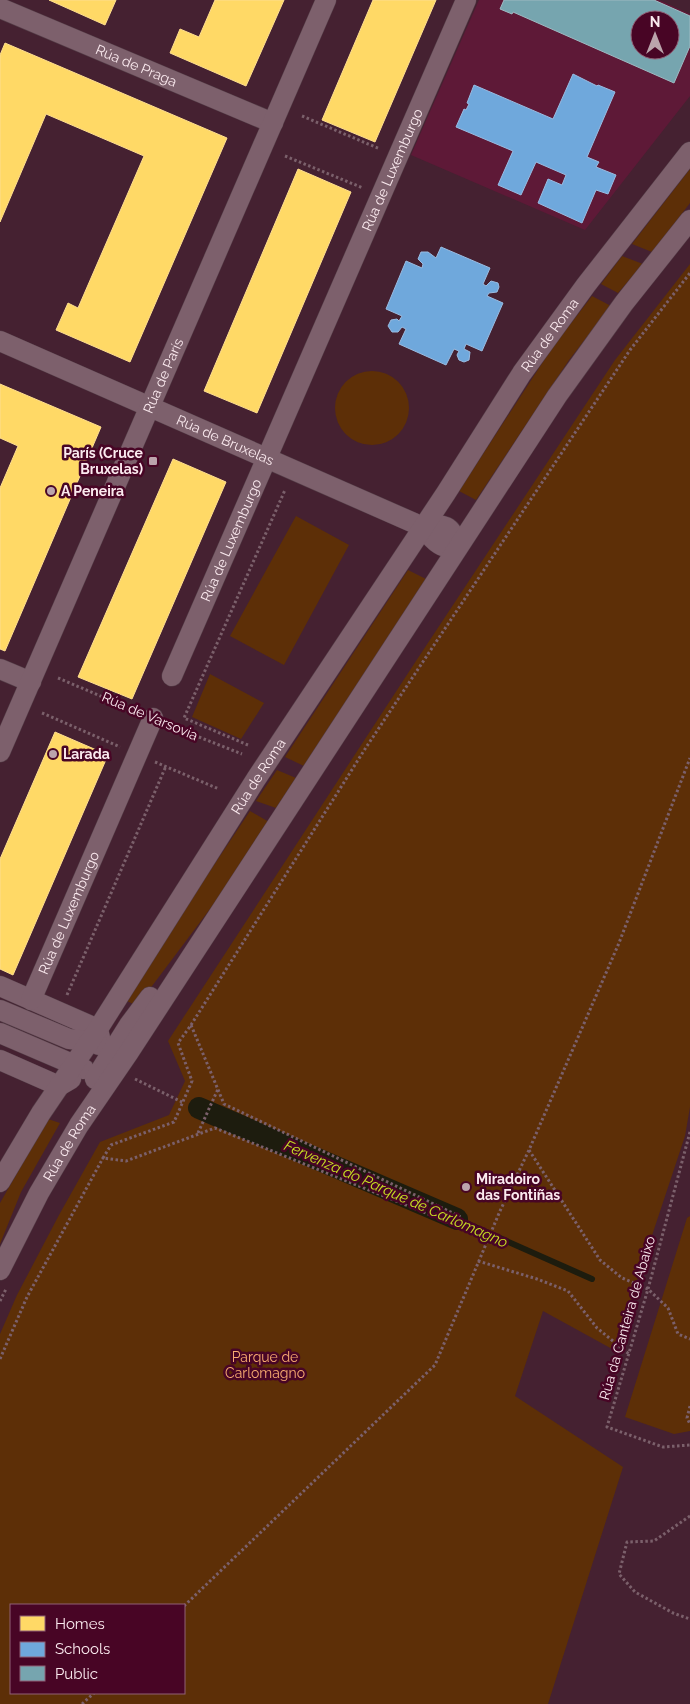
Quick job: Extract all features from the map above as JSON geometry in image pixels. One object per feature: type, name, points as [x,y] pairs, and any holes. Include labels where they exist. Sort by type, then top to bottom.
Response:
[{"type":"street","name":"Rúa de París","points":[[0,752],[326,0]]},
{"type":"street","name":"Rúa de Luxemburgo","points":[[172,676],[466,0]]},
{"type":"street","name":"Rúa de Praga","points":[[0,8],[273,123]]},
{"type":"street","name":"Rúa de Roma","points":[[28,1214],[35,1183],[62,1132],[92,1052],[260,773],[522,373],[586,285],[690,152]]},
{"type":"street","name":"Rúa de Roma","points":[[0,1270],[28,1214],[79,1125],[129,1052],[458,546],[557,396],[624,304],[690,220]]},
{"type":"street","name":"Rúa de Bruxelas","points":[[0,341],[423,526]]},
{"type":"street","points":[[423,526],[437,542],[446,547],[458,546]]},
{"type":"street","points":[[0,668],[30,682]]},
{"type":"street","name":"Rúa de Luxemburgo","points":[[31,1000],[153,718]]},
{"type":"street","name":"Rúa de Roma","points":[[0,1182],[59,1086],[92,1052],[129,1025],[180,957],[213,923]]},
{"type":"street","points":[[0,986],[31,1000],[92,1052]]},
{"type":"street","points":[[0,1010],[69,1039],[92,1052]]},
{"type":"street","points":[[0,1033],[92,1052]]},
{"type":"street","points":[[0,1060],[59,1086]]},
{"type":"path","points":[[302,116],[398,156]]},
{"type":"path","points":[[285,156],[381,196]]},
{"type":"path","points":[[0,1359],[27,1297],[110,1145],[174,1122],[192,1082],[178,1043],[365,750],[630,350],[690,273]]},
{"type":"path","points":[[248,745],[184,718],[285,490]]},
{"type":"path","name":"Rúa de Varsovia","points":[[58,678],[242,754]]},
{"type":"path","points":[[185,1605],[435,1364],[478,1261],[529,1150],[619,942],[690,758]]},
{"type":"path","points":[[65,1000],[166,766]]},
{"type":"path","points":[[191,1025],[224,1104],[461,1217]]},
{"type":"path","points":[[135,1079],[184,1103]]},
{"type":"path","points":[[198,1134],[218,1090]]},
{"type":"path","points":[[103,1158],[126,1161],[215,1128],[458,1226]]},
{"type":"path","name":"Rúa da Canteira de Abaixo","points":[[690,1132],[648,1289],[607,1427],[664,1447],[690,1445]]},
{"type":"path","points":[[529,1150],[600,1260],[622,1278],[648,1289],[668,1308],[678,1334],[690,1339]]},
{"type":"path","points":[[478,1261],[537,1279],[568,1291],[597,1328],[629,1354]]},
{"type":"path","points":[[690,1406],[687,1418],[690,1424]]},
{"type":"path","points":[[690,1516],[654,1541],[627,1542],[619,1574],[635,1592],[673,1613],[690,1619]]},
{"type":"path","points":[[82,1704],[93,1694]]},
{"type":"shaded area","points":[[479,0],[659,0],[690,14],[690,96],[585,230],[411,155]]},
{"type":"green space","points":[[690,169],[690,203],[652,252],[632,244]]},
{"type":"green space","points":[[622,256],[643,264],[618,293],[601,284]]},
{"type":"green space","name":"Parque de Carlomagno","points":[[690,264],[690,1107],[685,1136],[614,1350],[543,1311],[515,1396],[623,1467],[548,1704],[0,1704],[0,1334],[17,1295],[100,1142],[169,1115],[185,1081],[168,1041],[615,360]]},
{"type":"green space","points":[[592,296],[611,306],[569,360],[476,500],[459,491],[552,348]]},
{"type":"green space","points":[[372,371],[393,377],[403,387],[409,408],[403,429],[393,439],[372,445],[351,439],[341,429],[335,408],[341,387],[351,377]]},
{"type":"green space","points":[[296,516],[349,545],[284,665],[230,636]]},
{"type":"green space","points":[[408,570],[426,579],[304,766],[285,757]]},
{"type":"green space","points":[[210,674],[264,703],[241,739],[192,717]]},
{"type":"green space","points":[[277,770],[296,778],[276,808],[256,801]]},
{"type":"green space","points":[[250,811],[269,822],[228,885],[137,1006],[127,1001],[204,880]]},
{"type":"green space","points":[[48,1119],[60,1123],[21,1192],[0,1244],[0,1203]]},
{"type":"green space","points":[[690,1216],[690,1431],[674,1434],[625,1417],[687,1218]]},
{"type":"building: Homes","points":[[49,0],[116,0],[105,25]]},
{"type":"building: Homes","points":[[215,0],[284,0],[246,86],[170,53],[180,29],[199,37]]},
{"type":"building: Homes","points":[[373,0],[436,0],[375,142],[322,120]]},
{"type":"building: Homes","points":[[5,43],[227,138],[130,362],[56,330],[68,303],[78,308],[144,156],[46,114],[0,222],[0,55]]},
{"type":"building: Homes","points":[[298,169],[351,192],[257,413],[204,391]]},
{"type":"building: Homes","points":[[0,384],[101,427],[5,651],[0,649],[0,488],[18,446],[0,438]]},
{"type":"building: Homes","points":[[173,459],[226,482],[132,699],[78,677]]},
{"type":"building: Homes","points":[[55,732],[108,755],[13,975],[0,969],[0,859]]},
{"type":"building: Schools","points":[[573,74],[597,86],[615,92],[587,157],[599,162],[596,167],[616,175],[608,194],[596,190],[582,223],[538,203],[548,179],[562,185],[566,175],[536,162],[521,195],[498,185],[513,151],[456,127],[464,109],[466,110],[469,104],[467,103],[474,85],[553,119]]},
{"type":"building: Schools","points":[[441,247],[490,268],[483,284],[486,286],[491,281],[498,283],[499,287],[497,292],[489,293],[487,296],[503,303],[482,351],[466,344],[464,349],[470,352],[469,360],[464,362],[459,360],[457,355],[459,351],[454,349],[446,365],[399,344],[406,329],[402,327],[398,332],[392,332],[388,326],[391,320],[397,319],[399,321],[402,316],[386,309],[406,261],[422,268],[423,264],[418,259],[421,252],[428,252],[436,258]]},
{"type":"building: Public","points":[[504,0],[654,0],[676,10],[630,10],[630,60],[680,60],[680,12],[690,16],[690,46],[674,83],[513,12],[512,14],[500,9]]},
{"type":"waterway","name":"Fervenza do Parque de Carlomagno","points":[[199,1108],[457,1219]]},
{"type":"waterway","name":"Fervenza do Parque de Carlomagno","points":[[457,1219],[592,1279]]},
{"type":"place","name":"París (Cruce Bruxelas)","points":[[153,461]]},
{"type":"place","name":"A Peneira","points":[[51,491]]},
{"type":"place","name":"Larada","points":[[53,754]]},
{"type":"place","name":"Miradoiro das Fontiñas","points":[[466,1187]]}]
